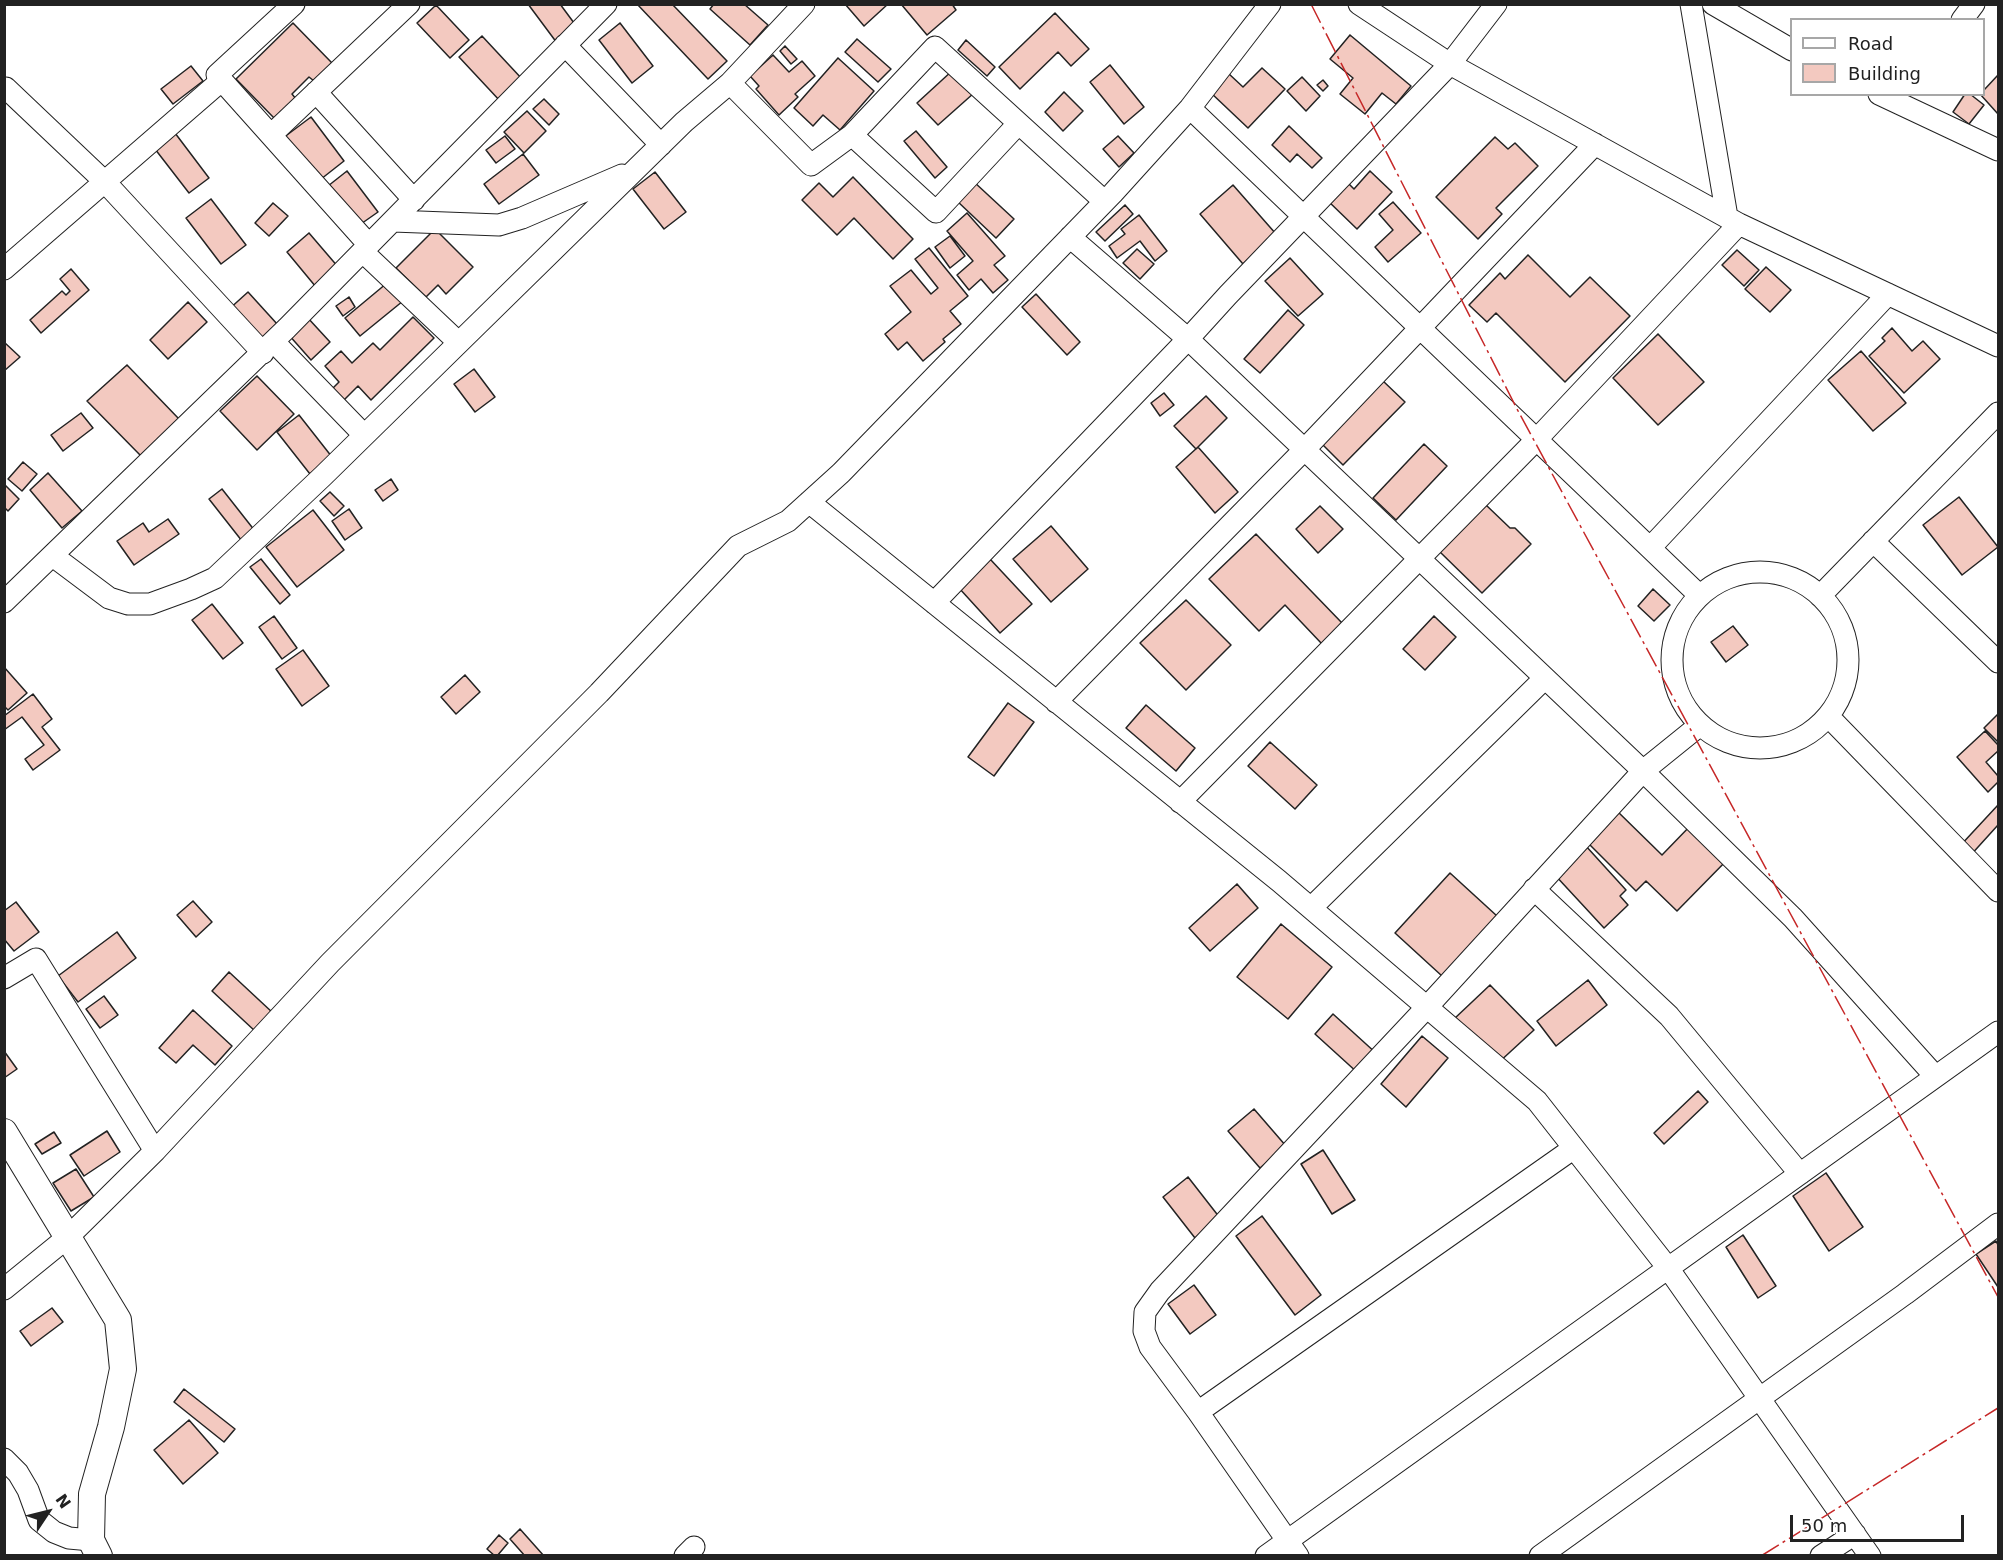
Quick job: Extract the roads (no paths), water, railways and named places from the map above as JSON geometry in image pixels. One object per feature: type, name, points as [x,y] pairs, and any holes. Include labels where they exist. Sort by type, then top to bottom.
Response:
[{"type":"street","points":[[294,4],[217,75],[366,248],[458,342]]},
{"type":"street","points":[[271,135],[409,4]]},
{"type":"street","points":[[4,602],[268,347],[606,4]]},
{"type":"street","points":[[53,556],[109,598],[128,604],[150,604],[215,578],[635,169],[730,82],[804,4]]},
{"type":"street","points":[[4,1288],[68,1237],[155,1151],[330,963],[599,693],[738,546],[788,521],[841,473],[1070,237],[1190,108],[1270,4]]},
{"type":"street","points":[[1359,4],[1450,64],[1733,220],[1998,346]]},
{"type":"street","points":[[934,603],[1450,64],[1496,4]]},
{"type":"street","points":[[1691,4],[1733,220]]},
{"type":"street","points":[[1713,4],[1790,49]]},
{"type":"street","points":[[1964,18],[1974,4]]},
{"type":"street","points":[[565,45],[661,145]]},
{"type":"street","points":[[730,82],[811,165],[852,135],[935,47],[1104,201]]},
{"type":"street","points":[[4,269],[222,80]]},
{"type":"street","points":[[6,88],[105,182],[268,347],[364,435]]},
{"type":"street","points":[[316,92],[414,200]]},
{"type":"street","points":[[1889,97],[1998,150]]},
{"type":"street","points":[[1190,108],[1699,595]]},
{"type":"street","points":[[852,135],[936,212],[1018,124]]},
{"type":"street","points":[[1056,702],[1305,450],[1595,144]]},
{"type":"street","points":[[393,221],[499,225],[545,209],[635,169]]},
{"type":"street","points":[[1180,802],[1537,439],[1733,220]]},
{"type":"street","points":[[1070,237],[1188,339],[1643,771],[1793,918],[1935,1076]]},
{"type":"street","points":[[1650,548],[1888,294]]},
{"type":"street","points":[[1820,596],[1998,413]]},
{"type":"street","points":[[809,502],[1311,908],[1537,1101],[1668,1268],[1870,1556]]},
{"type":"street","points":[[1873,541],[1997,657]]},
{"type":"street","points":[[1749,571],[1778,572],[1806,583],[1829,604],[1844,630],[1849,660],[1844,690],[1829,717],[1806,736],[1778,747],[1747,747],[1720,738],[1700,725],[1681,699],[1672,672],[1673,644],[1682,617],[1699,595],[1722,579],[1749,571]]},
{"type":"street","points":[[1311,908],[1545,678]]},
{"type":"street","points":[[1829,717],[1998,891]]},
{"type":"street","points":[[1293,1548],[1150,1347],[1144,1331],[1145,1312],[1160,1291],[1427,1007],[1643,771],[1700,725]]},
{"type":"street","points":[[1534,889],[1669,1016],[1800,1174]]},
{"type":"street","points":[[4,978],[36,959],[155,1151]]},
{"type":"street","points":[[1266,1556],[1293,1548],[1668,1268],[1998,1032]]},
{"type":"street","points":[[4,1132],[118,1320],[123,1369],[111,1427],[92,1494],[95,1548],[54,1532],[39,1520],[28,1490],[18,1473],[4,1459]]},
{"type":"street","points":[[1198,1412],[1574,1148]]},
{"type":"street","points":[[1540,1556],[1998,1224]]},
{"type":"street","points":[[1821,1556],[1855,1534]]}]
